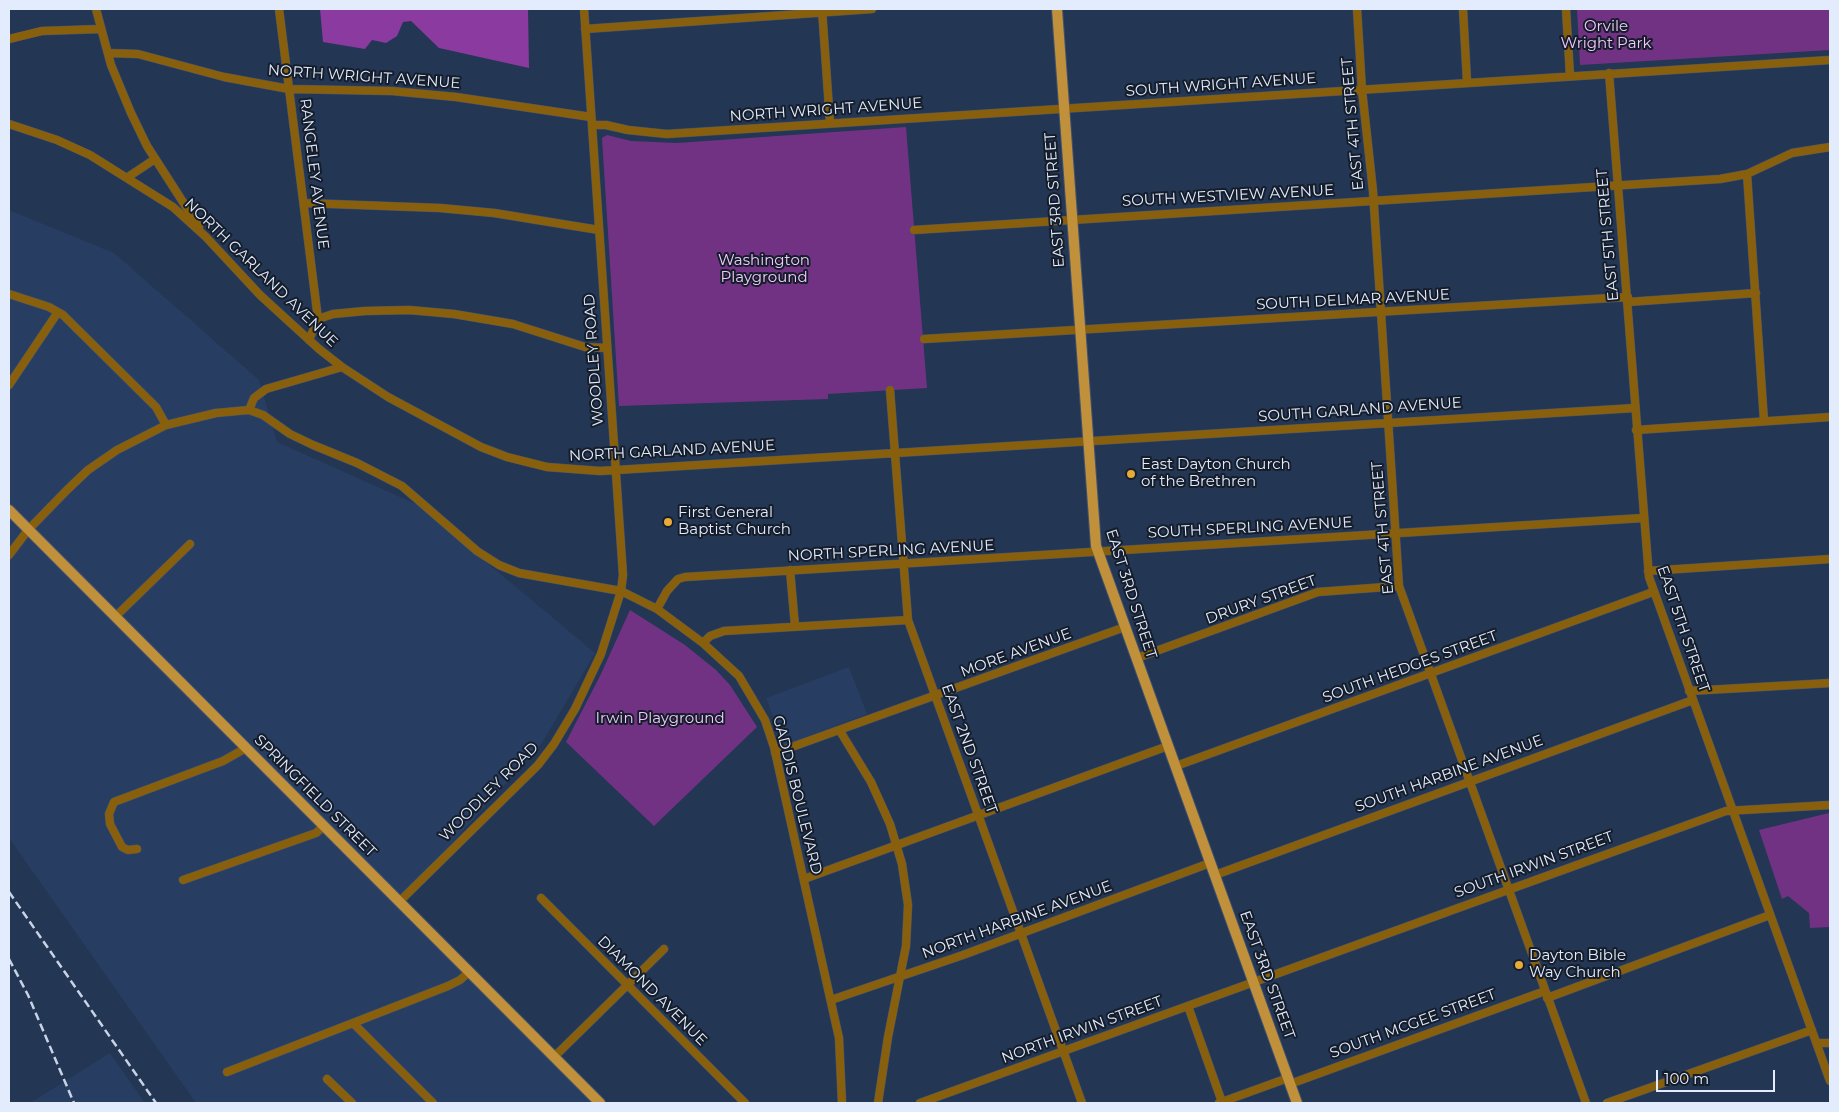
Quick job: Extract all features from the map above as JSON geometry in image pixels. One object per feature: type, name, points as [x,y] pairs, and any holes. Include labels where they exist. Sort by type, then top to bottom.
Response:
[{"type":"main road","name":"EAST 3RD STREET","points":[[1057,9],[1093,530],[1098,551],[1136,658],[1297,1103]]},
{"type":"main road","name":"SPRINGFIELD STREET","points":[[9,510],[600,1103]]},
{"type":"street","points":[[96,9],[100,29],[131,114],[155,159],[206,237]]},
{"type":"street","name":"RANGELEY AVENUE","points":[[279,9],[318,319]]},
{"type":"street","name":"WOODLEY ROAD","points":[[399,902],[548,753],[575,709],[596,666],[621,591],[623,575],[584,9]]},
{"type":"street","points":[[585,29],[822,10],[872,9]]},
{"type":"street","name":"EAST 4TH STREET","points":[[1357,9],[1362,90],[1374,202],[1399,586],[1586,1103]]},
{"type":"street","points":[[1463,9],[1467,82]]},
{"type":"street","points":[[1566,9],[1570,76]]},
{"type":"street","points":[[822,10],[830,123]]},
{"type":"street","points":[[9,39],[42,31],[100,29]]},
{"type":"street","name":"NORTH WRIGHT AVENUE","points":[[108,53],[138,54],[224,77],[289,89],[383,91],[456,97],[592,121],[628,130],[667,134],[1064,109]]},
{"type":"street","name":"SOUTH WRIGHT AVENUE","points":[[1064,109],[1830,60]]},
{"type":"street","name":"EAST 5TH STREET","points":[[1609,74],[1648,571],[1653,592],[1830,1081]]},
{"type":"street","name":"NORTH GARLAND AVENUE","points":[[9,124],[74,148],[128,177],[173,207],[206,237],[260,295],[342,367],[420,416],[481,447],[507,457],[562,470],[616,469],[1087,441]]},
{"type":"street","name":"SOUTH WESTVIEW AVENUE","points":[[914,230],[1720,179],[1747,174],[1792,153],[1830,147]]},
{"type":"street","points":[[128,177],[155,159]]},
{"type":"street","points":[[1747,174],[1764,421]]},
{"type":"street","points":[[304,203],[440,208],[494,213],[599,230]]},
{"type":"street","name":"SOUTH DELMAR AVENUE","points":[[924,339],[1381,312],[1756,293]]},
{"type":"street","points":[[9,294],[49,307],[82,332],[156,407],[166,426]]},
{"type":"street","points":[[309,340],[318,319],[332,314],[409,310],[454,314],[513,324],[585,346],[607,348]]},
{"type":"street","points":[[9,385],[58,312]]},
{"type":"street","points":[[9,555],[28,530],[67,490],[97,463],[138,438],[166,426],[216,413],[249,410],[254,398],[266,389],[342,367]]},
{"type":"street","name":"EAST 2ND STREET","points":[[890,390],[908,620],[1082,1103]]},
{"type":"street","name":"SOUTH GARLAND AVENUE","points":[[1087,441],[1635,408]]},
{"type":"street","name":"GADDIS BOULEVARD","points":[[249,410],[263,415],[290,434],[364,466],[402,486],[477,551],[498,565],[526,575],[621,591],[657,609],[704,643],[739,676],[765,720],[775,753],[839,1038],[842,1103]]},
{"type":"street","points":[[1636,430],[1830,417]]},
{"type":"street","name":"SOUTH SPERLING AVENUE","points":[[1098,551],[1643,518]]},
{"type":"street","points":[[114,617],[190,544]]},
{"type":"street","name":"NORTH SPERLING AVENUE","points":[[657,609],[667,591],[678,579],[685,577],[1098,551]]},
{"type":"street","points":[[1648,571],[1830,559]]},
{"type":"street","points":[[790,570],[795,626]]},
{"type":"street","name":"DRURY STREET","points":[[1136,658],[1318,592],[1399,586]]},
{"type":"street","name":"SOUTH HEDGES STREET","points":[[1176,766],[1653,592]]},
{"type":"street","points":[[704,643],[710,636],[724,631],[908,620]]},
{"type":"street","name":"MORE AVENUE","points":[[775,753],[1125,627]]},
{"type":"street","points":[[1689,691],[1830,682]]},
{"type":"street","name":"SOUTH HARBINE AVENUE","points":[[1215,875],[1693,700]]},
{"type":"street","points":[[840,731],[871,782],[890,824],[908,904],[906,946],[886,1045],[878,1103]]},
{"type":"street","points":[[804,878],[1168,746]]},
{"type":"street","points":[[137,848],[128,850],[122,847],[110,824],[108,814],[114,802],[223,761],[246,748]]},
{"type":"street","name":"SOUTH IRWIN STREET","points":[[1253,982],[1732,810],[1830,805]]},
{"type":"street","points":[[183,880],[316,832],[324,826]]},
{"type":"street","name":"NORTH HARBINE AVENUE","points":[[831,1000],[900,977],[1210,863]]},
{"type":"street","name":"DIAMOND AVENUE","points":[[541,898],[744,1103]]},
{"type":"street","name":"SOUTH MCGEE STREET","points":[[1220,1102],[1289,1081],[1546,994],[1770,915]]},
{"type":"street","points":[[554,1057],[664,950]]},
{"type":"street","points":[[227,1072],[448,986],[460,980],[468,972]]},
{"type":"street","name":"NORTH IRWIN STREET","points":[[920,1103],[938,1100],[1063,1051],[1253,982]]},
{"type":"street","points":[[1188,1006],[1220,1102]]},
{"type":"street","points":[[353,1023],[434,1103]]},
{"type":"street","points":[[1607,1103],[1812,1030]]},
{"type":"street","points":[[1817,1043],[1830,1043]]},
{"type":"street","points":[[327,1079],[352,1103]]},
{"type":"shaded area","points":[[320,9],[528,9],[529,68],[439,48],[411,21],[403,22],[397,36],[386,43],[372,40],[365,49],[323,42]]},
{"type":"shaded area","points":[[9,210],[114,253],[259,380],[277,442],[418,505],[595,653],[542,743],[399,902],[596,1103],[196,1103],[9,838]]},
{"type":"shaded area","points":[[849,667],[867,714],[784,745],[766,698]]},
{"type":"shaded area","points":[[110,1053],[145,1103],[30,1103]]},
{"type":"green space","name":"Orvile Wright Park","points":[[1577,9],[1830,9],[1830,50],[1580,65]]},
{"type":"green space","name":"Washington Playground","points":[[906,127],[927,388],[828,394],[828,399],[619,406],[602,138],[607,135],[631,141],[677,143]]},
{"type":"green space","name":"Irwin Playground","points":[[630,610],[685,645],[716,670],[730,685],[757,727],[654,826],[566,742],[600,676]]},
{"type":"green space","points":[[1829,813],[1830,927],[1810,928],[1809,913],[1788,896],[1782,899],[1759,830]]},
{"type":"railway","points":[[9,892],[156,1103]]},
{"type":"railway","points":[[9,959],[28,995],[74,1103]]},
{"type":"place","name":"East Dayton Church of the Brethren","points":[[1131,474]]},
{"type":"place","name":"First General Baptist Church","points":[[668,522]]},
{"type":"place","name":"Dayton Bible Way Church","points":[[1519,965]]}]
